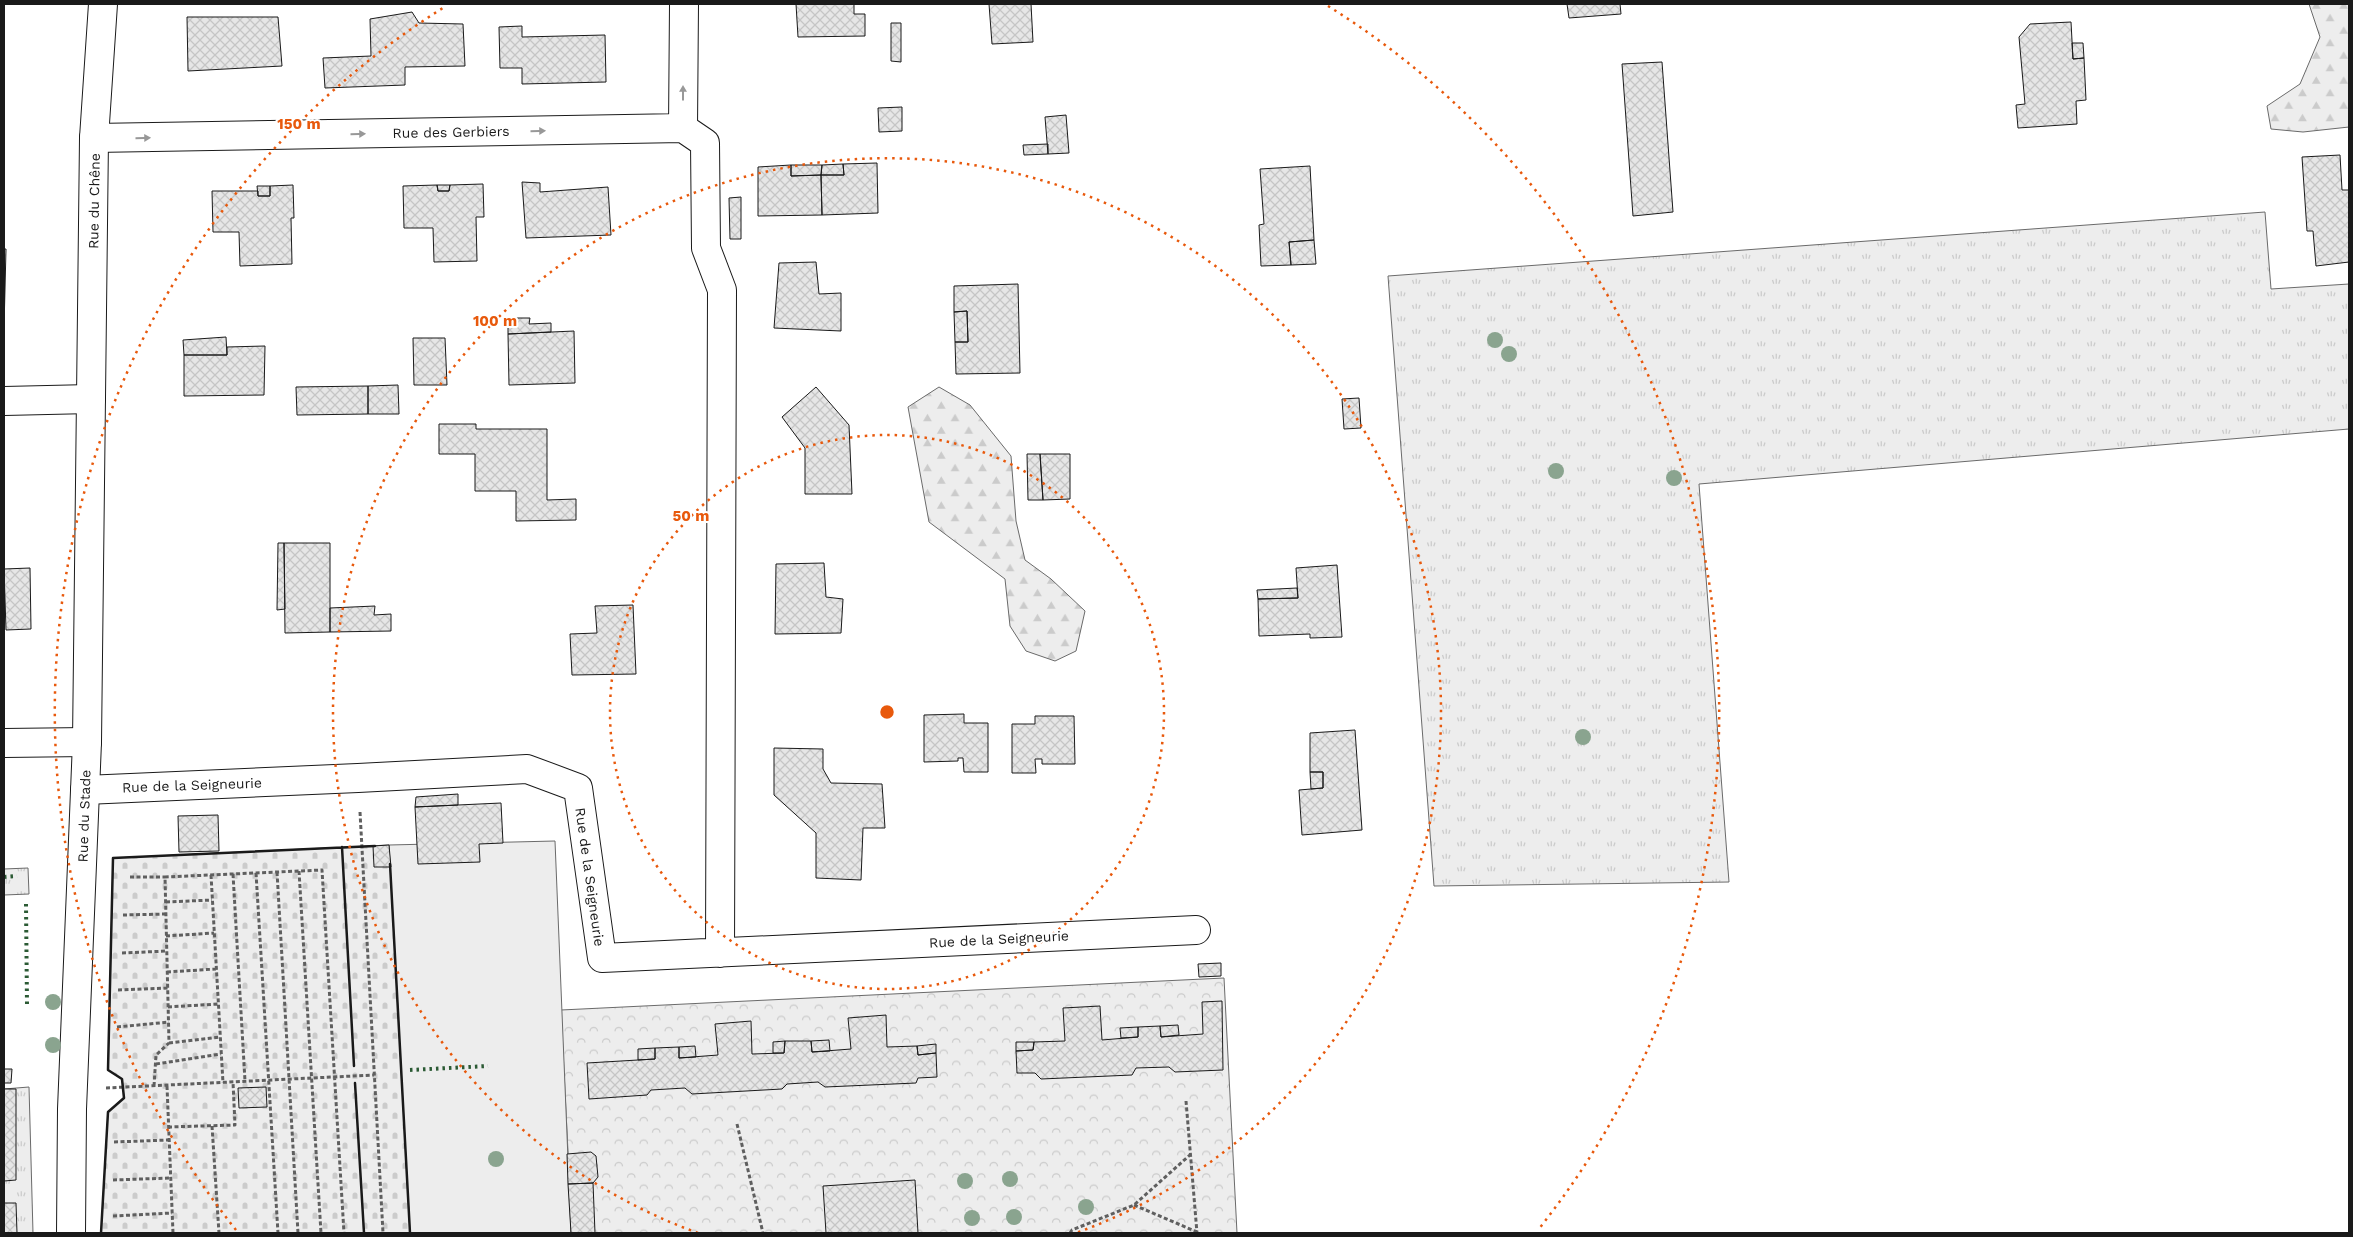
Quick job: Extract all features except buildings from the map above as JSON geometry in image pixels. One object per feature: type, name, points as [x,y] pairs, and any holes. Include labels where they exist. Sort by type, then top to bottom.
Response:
[{"type":"street","name":"Rue du Chêne","points":[[91,399],[94,138],[103,4]]},
{"type":"street","points":[[684,4],[684,128],[706,143],[706,248],[722,290],[720,953]]},
{"type":"street","name":"Rue des Gerbiers","points":[[94,138],[684,128]]},
{"type":"street","points":[[4,401],[91,399]]},
{"type":"street","name":"Rue du Stade","points":[[72,1233],[72,1108],[87,742],[91,399]]},
{"type":"street","points":[[4,744],[87,742]]},
{"type":"street","name":"Rue de la Seigneurie","points":[[85,790],[527,769],[578,788],[602,958],[1196,930]]},
{"type":"path","points":[[358,778],[383,1233]]},
{"type":"path","points":[[130,877],[322,870],[344,1233]]},
{"type":"path","points":[[299,871],[321,1233]]},
{"type":"path","points":[[277,872],[298,1233]]},
{"type":"path","points":[[256,873],[278,1233]]},
{"type":"path","points":[[233,874],[245,1081]]},
{"type":"path","points":[[211,875],[223,1083]]},
{"type":"path","points":[[165,877],[169,1043]]},
{"type":"path","points":[[166,902],[212,900]]},
{"type":"path","points":[[123,915],[166,914]]},
{"type":"path","points":[[166,936],[214,933]]},
{"type":"path","points":[[122,953],[167,951]]},
{"type":"path","points":[[167,972],[216,969]]},
{"type":"path","points":[[118,990],[168,988]]},
{"type":"path","points":[[168,1007],[218,1004]]},
{"type":"path","points":[[117,1027],[169,1022]]},
{"type":"path","points":[[154,1086],[156,1055],[169,1043],[220,1037]]},
{"type":"path","points":[[156,1064],[221,1054]]},
{"type":"path","points":[[123,1088],[374,1075]]},
{"type":"path","points":[[168,1127],[235,1125],[233,1082]]},
{"type":"path","points":[[167,1086],[173,1233]]},
{"type":"path","points":[[1134,1205],[1197,1232],[1186,1100]]},
{"type":"path","points":[[737,1124],[763,1233]]},
{"type":"path","points":[[212,1126],[219,1233]]},
{"type":"path","points":[[114,1142],[169,1140]]},
{"type":"path","points":[[1070,1233],[1072,1230],[1134,1205],[1191,1154]]},
{"type":"path","points":[[113,1180],[170,1178]]},
{"type":"path","points":[[113,1216],[172,1213]]},
{"type":"green space","points":[[2309,4],[2349,4],[2349,127],[2303,132],[2271,129],[2267,106],[2300,84],[2320,37]]},
{"type":"green space","points":[[2265,212],[2271,289],[2349,284],[2349,429],[1699,484],[1729,882],[1434,886],[1388,276]]},
{"type":"green space","points":[[939,387],[970,405],[1011,456],[1016,521],[1025,560],[1051,579],[1085,611],[1076,651],[1055,661],[1026,651],[1010,626],[1005,579],[929,522],[908,407]]},
{"type":"green space","points":[[555,841],[571,1233],[410,1233],[389,845]]},
{"type":"green space","points":[[389,845],[410,1233],[101,1233],[108,1112],[124,1097],[122,1079],[108,1070],[113,858]]},
{"type":"green space","points":[[28,868],[29,894],[4,895],[4,869]]},
{"type":"green space","points":[[1224,978],[1237,1233],[572,1233],[561,1010]]},
{"type":"green space","points":[[29,1087],[33,1233],[4,1233],[4,1089]]},
{"type":"hedge","points":[[4,877],[17,876]]},
{"type":"hedge","points":[[26,904],[27,1004]]},
{"type":"hedge","points":[[410,1070],[488,1066]]},
{"type":"wall","points":[[101,1233],[108,1112],[124,1098],[122,1079],[108,1070],[113,858],[375,846]]},
{"type":"wall","points":[[342,847],[354,1066]]},
{"type":"wall","points":[[390,864],[410,1233]]},
{"type":"wall","points":[[355,1083],[364,1233]]}]
